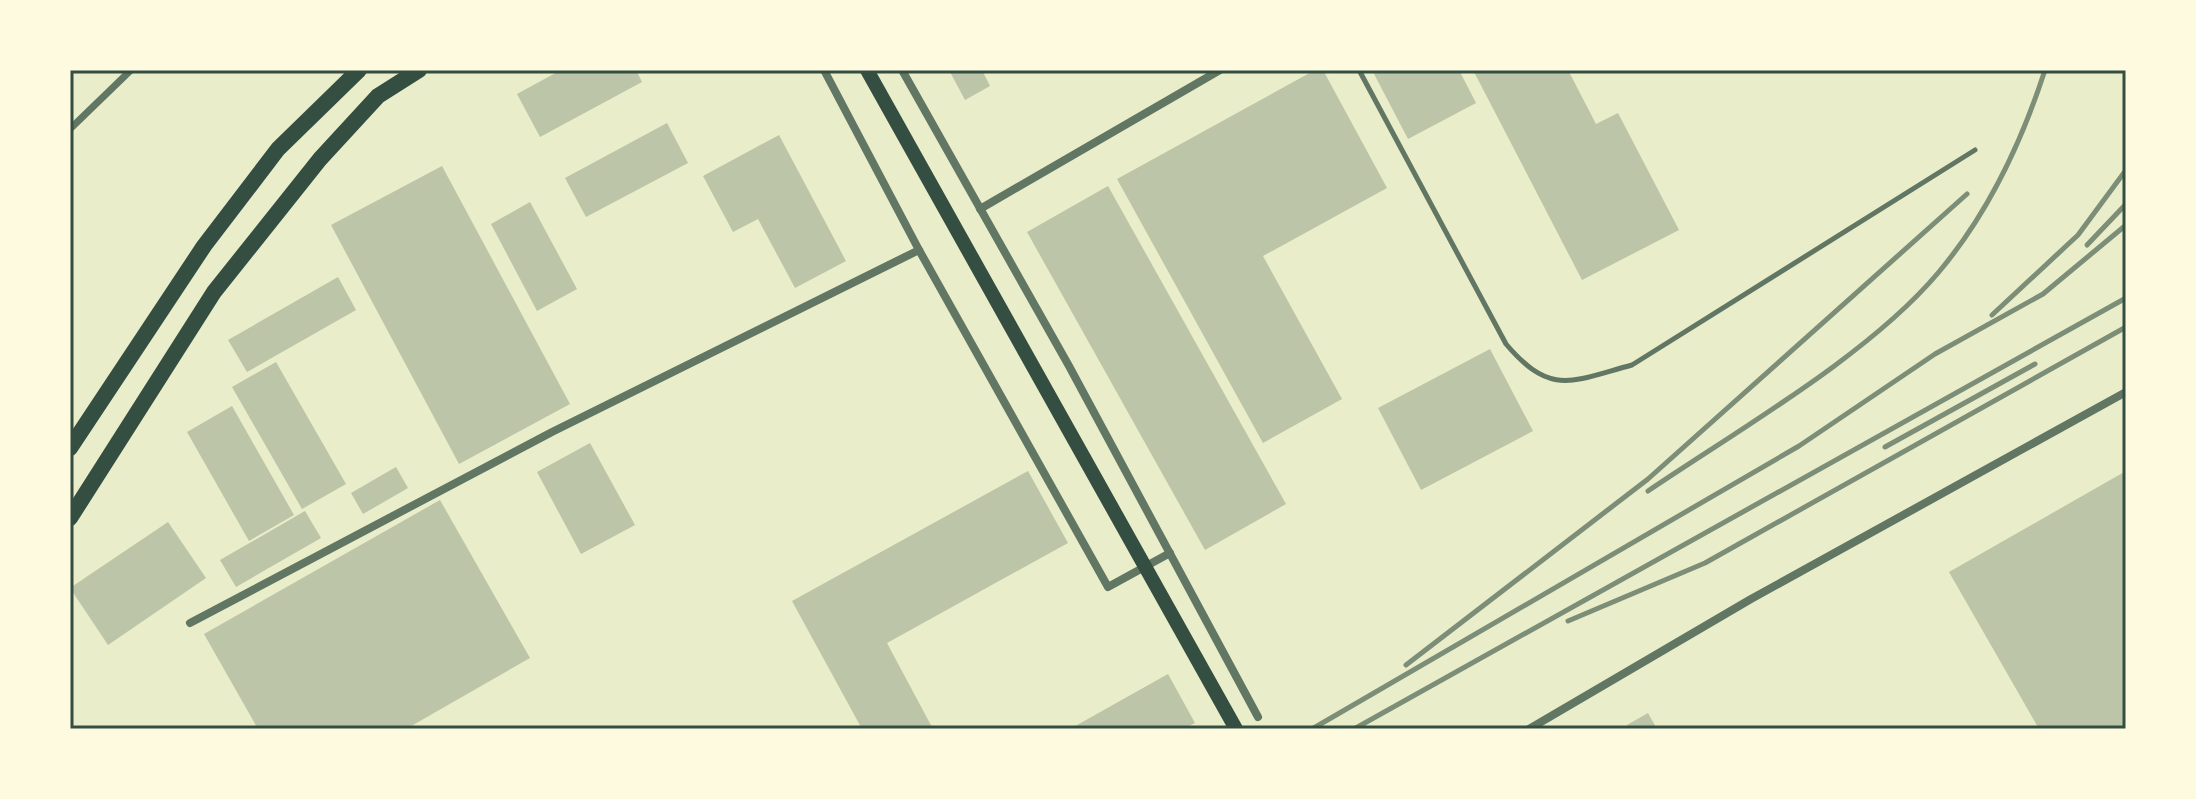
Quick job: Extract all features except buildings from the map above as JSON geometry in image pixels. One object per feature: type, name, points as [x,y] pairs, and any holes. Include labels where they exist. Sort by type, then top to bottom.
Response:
[{"type":"highway","points":[[70,448],[204,246],[268,161],[359,70]]},
{"type":"highway","points":[[70,518],[214,292],[320,159],[378,96],[419,70]]},
{"type":"main road","points":[[867,70],[1236,729]]},
{"type":"street","points":[[70,129],[131,70]]},
{"type":"street","points":[[824,70],[919,250],[1108,587],[1170,553]]},
{"type":"street","points":[[902,70],[1258,717]]},
{"type":"street","points":[[980,209],[1220,70]]},
{"type":"street","points":[[190,623],[552,432],[919,250]]},
{"type":"street","points":[[1529,729],[1765,591],[2126,392]]},
{"type":"lane","points":[[1359,70],[1506,344],[1527,369],[1556,381],[1573,381],[1632,365],[1975,150]]},
{"type":"railway","points":[[1648,491],[1840,362],[1876,333],[1938,273],[1972,227],[2001,176],[2045,70]]},
{"type":"railway","points":[[1992,315],[2078,235],[2126,170]]},
{"type":"railway","points":[[1406,665],[1648,479],[1967,194]]},
{"type":"railway","points":[[2087,245],[2126,204]]},
{"type":"railway","points":[[1312,729],[1799,446],[1935,354],[2043,294],[2126,225]]},
{"type":"railway","points":[[1354,729],[2126,298]]},
{"type":"railway","points":[[1568,621],[1705,563],[2126,327]]},
{"type":"railway","points":[[1885,447],[2035,364]]}]
